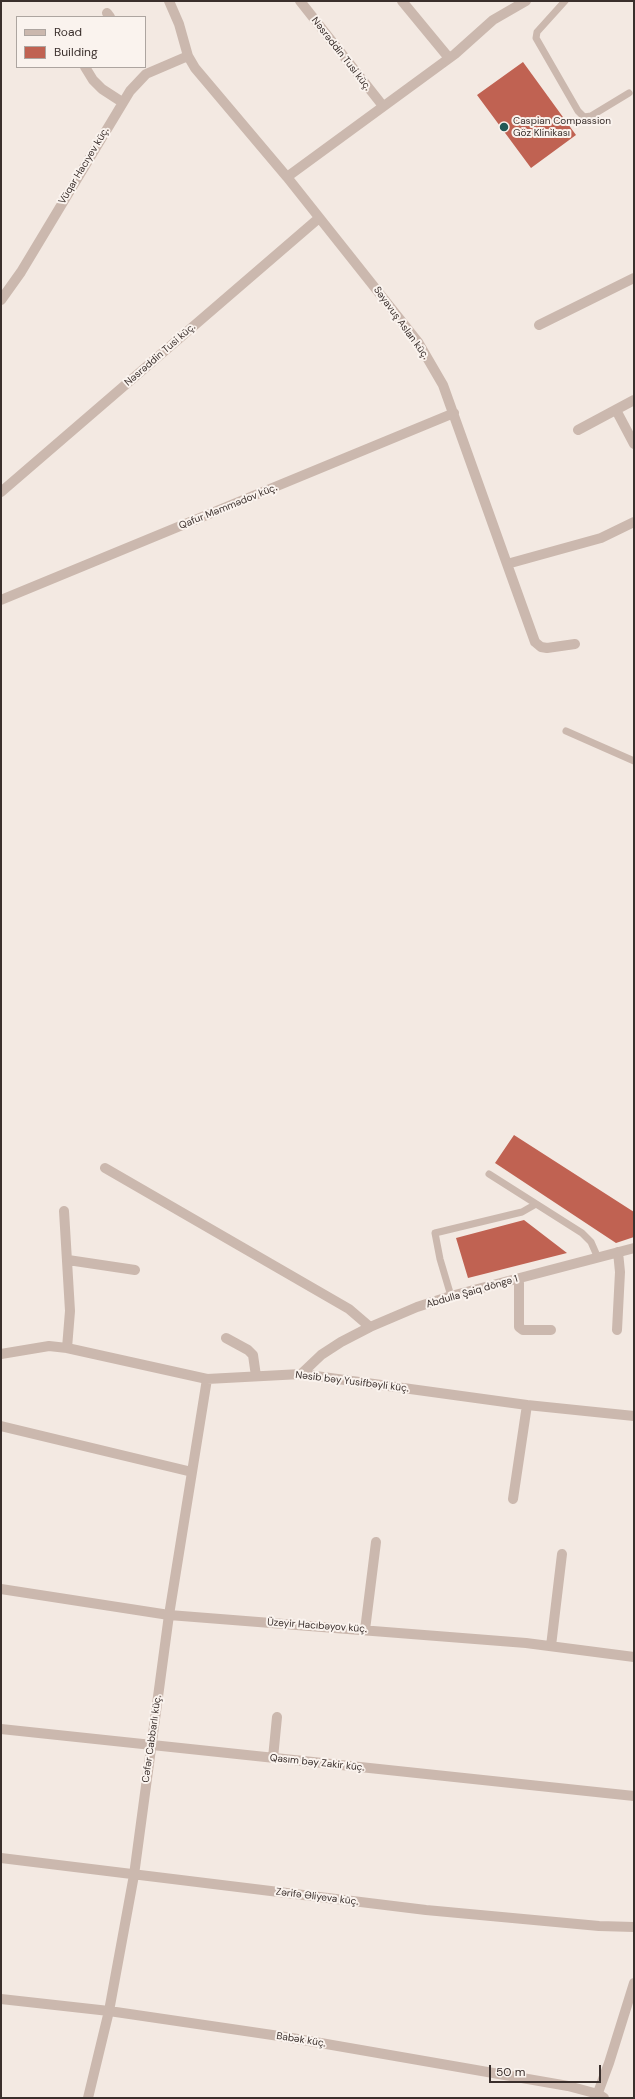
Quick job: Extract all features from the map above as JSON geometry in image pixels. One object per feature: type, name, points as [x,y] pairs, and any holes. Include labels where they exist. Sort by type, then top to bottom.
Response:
[{"type":"street","name":"Səyavuş Aslan küç.","points":[[169,1],[179,24],[188,56],[195,68],[287,177],[418,342],[443,385],[535,642],[540,647],[547,648],[575,644]]},
{"type":"street","name":"Nəsrəddin Tusi küç.","points":[[300,1],[382,106]]},
{"type":"street","points":[[402,1],[449,58]]},
{"type":"street","points":[[287,177],[449,58],[493,20],[526,1]]},
{"type":"street","name":"Vüqar Hacıyev küç.","points":[[1,300],[20,272],[122,102],[144,71],[188,56]]},
{"type":"street","points":[[87,68],[93,80],[102,89],[122,102]]},
{"type":"street","name":"Nəsrəddin Tusi küç.","points":[[1,492],[319,218]]},
{"type":"street","points":[[539,325],[634,278]]},
{"type":"street","points":[[578,430],[634,400]]},
{"type":"street","points":[[616,410],[634,444]]},
{"type":"street","name":"Qafur Məmmədov küç.","points":[[1,600],[454,414]]},
{"type":"street","points":[[507,564],[601,538],[634,522]]},
{"type":"street","points":[[104,1168],[349,1309],[370,1327]]},
{"type":"street","points":[[64,1210],[70,1311],[67,1348]]},
{"type":"street","name":"Abdulla Şaiq döngə 1","points":[[301,1374],[321,1355],[370,1327],[451,1296],[634,1248]]},
{"type":"street","points":[[617,1330],[620,1272],[618,1252]]},
{"type":"street","points":[[68,1260],[136,1270]]},
{"type":"street","points":[[519,1279],[519,1327],[523,1330],[551,1330]]},
{"type":"street","points":[[226,1338],[248,1350],[253,1355],[256,1376]]},
{"type":"street","name":"Nəsib bəy Yusifbəyli küç.","points":[[1,1354],[49,1346],[67,1348],[207,1378],[301,1374],[527,1405],[634,1416]]},
{"type":"street","name":"Cəfər Cabbarlı küç.","points":[[88,2098],[109,2011],[134,1875],[169,1615],[207,1378]]},
{"type":"street","points":[[512,1499],[527,1405]]},
{"type":"street","points":[[1,1426],[192,1472]]},
{"type":"street","points":[[364,1630],[376,1542]]},
{"type":"street","points":[[551,1646],[562,1554]]},
{"type":"street","name":"Üzeyir Hacıbəyov küç.","points":[[1,1589],[169,1615],[551,1646],[634,1657]]},
{"type":"street","points":[[272,1758],[277,1717]]},
{"type":"street","name":"Qasım bəy Zakir küç.","points":[[1,1728],[634,1796]]},
{"type":"street","name":"Zərifə Əliyeva küç.","points":[[1,1858],[426,1910],[599,1926],[634,1927]]},
{"type":"street","points":[[599,2097],[634,1983]]},
{"type":"street","name":"Babək küç.","points":[[1,1999],[109,2011],[301,2040],[568,2086],[599,2097]]},
{"type":"lane","points":[[565,1],[537,32],[536,38],[578,112],[584,117],[591,116],[629,93]]},
{"type":"lane","points":[[566,731],[634,761]]},
{"type":"lane","points":[[489,1174],[582,1233],[591,1242],[598,1258]]},
{"type":"lane","points":[[451,1296],[440,1259],[435,1233],[522,1212],[536,1204]]},
{"type":"building","points":[[523,62],[576,135],[531,168],[477,95]]},
{"type":"building","points":[[514,1135],[634,1212],[634,1237],[616,1243],[495,1163]]},
{"type":"building","points":[[524,1220],[567,1253],[468,1278],[456,1238]]},
{"type":"place","name":"Caspian Compassion Göz Klinikası","points":[[504,127]]}]
